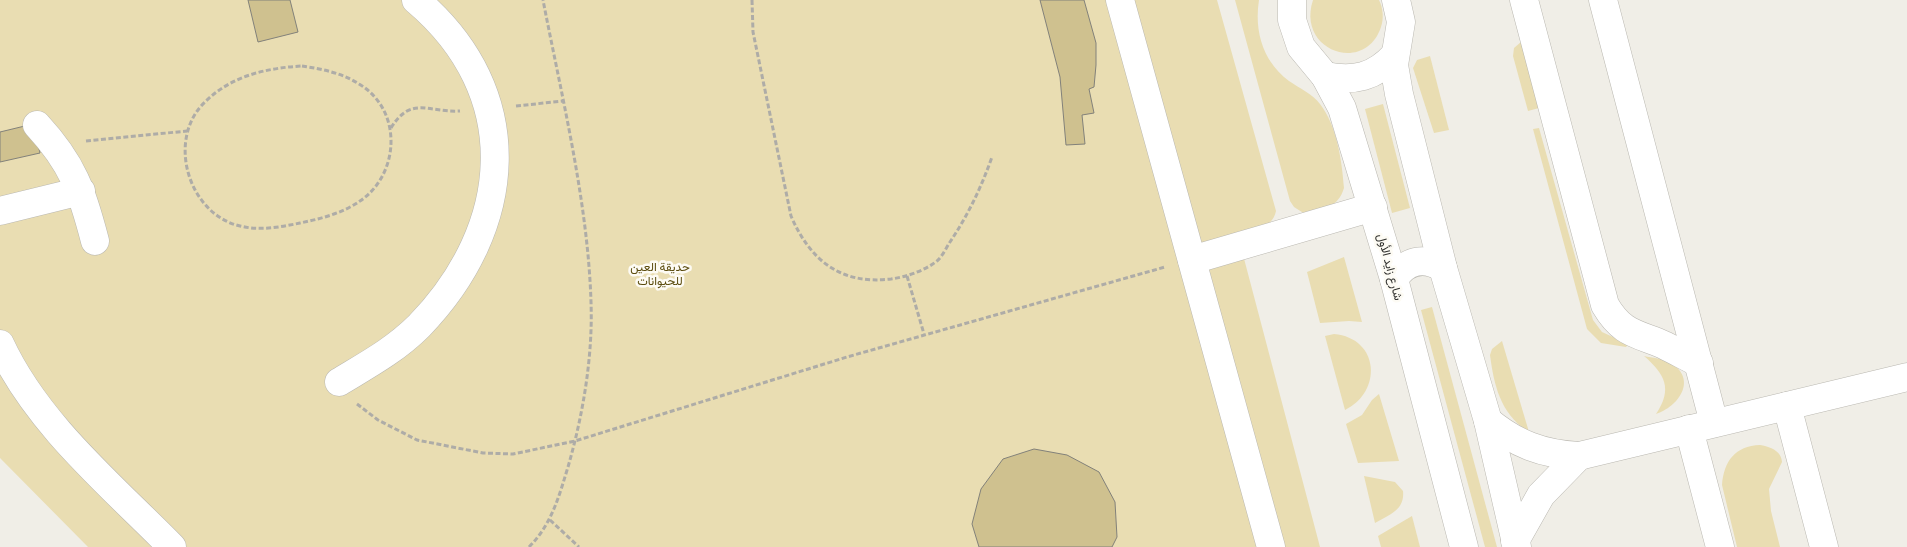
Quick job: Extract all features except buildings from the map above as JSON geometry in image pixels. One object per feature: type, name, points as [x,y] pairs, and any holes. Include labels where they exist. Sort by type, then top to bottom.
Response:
[{"type":"street","points":[[339,382],[380,359],[418,327],[436,307],[454,283],[481,233],[490,204],[495,172],[495,142],[490,108],[469,60],[438,19],[416,0]]},
{"type":"street","points":[[1120,0],[1271,547]]},
{"type":"street","name":"شارع زايد الأول","points":[[1292,0],[1292,20],[1296,36],[1308,57],[1325,76],[1342,108],[1394,279],[1464,547]]},
{"type":"street","points":[[1396,0],[1401,22],[1395,55],[1395,77],[1443,268],[1488,421],[1516,544]]},
{"type":"street","points":[[1524,0],[1605,305],[1612,317],[1630,332],[1662,345],[1699,364]]},
{"type":"street","points":[[1603,0],[1699,364],[1702,426],[1720,547]]},
{"type":"street","points":[[1325,76],[1340,79],[1356,79],[1371,75],[1395,55]]},
{"type":"street","points":[[37,125],[56,145],[71,168],[81,191],[95,241]]},
{"type":"street","points":[[0,211],[81,191]]},
{"type":"street","points":[[1192,260],[1373,207]]},
{"type":"street","points":[[1394,279],[1406,264],[1416,261],[1435,262],[1443,268]]},
{"type":"street","points":[[0,344],[11,369],[43,415],[172,547]]},
{"type":"street","points":[[1488,421],[1507,437],[1530,448],[1554,454],[1579,456],[1907,377]]},
{"type":"street","points":[[1787,406],[1824,547]]},
{"type":"street","points":[[1516,544],[1541,495],[1579,456]]},
{"type":"path","points":[[529,547],[550,520],[575,441],[590,345],[589,268],[578,186],[543,0]]},
{"type":"path","points":[[752,0],[753,32],[790,216],[799,235],[813,253],[824,262],[848,276],[870,281],[907,276],[937,261],[978,195],[992,157]]},
{"type":"path","points":[[302,66],[344,76],[361,84],[376,98],[391,128],[391,154],[385,172],[375,189],[360,202],[311,220],[261,229],[239,226],[220,217],[204,203],[192,184],[186,164],[188,131],[203,103],[220,89],[260,71],[302,66]]},
{"type":"path","points":[[56,145],[188,131]]},
{"type":"path","points":[[339,382],[360,406],[378,420],[417,440],[483,453],[513,454],[575,441],[924,334],[1192,260]]},
{"type":"path","points":[[907,276],[924,334]]},
{"type":"path","points":[[550,520],[579,547]]},
{"type":"green space","name":"حديقة العين للحيوانات","points":[[0,0],[1217,0],[1276,211],[1274,217],[1266,225],[1237,232],[1320,547],[88,547],[0,458]]},
{"type":"green space","points":[[1235,0],[1259,0],[1259,34],[1267,55],[1280,73],[1317,100],[1331,123],[1340,155],[1344,188],[1338,200],[1329,207],[1305,214],[1294,207],[1290,201]]},
{"type":"green space","points":[[1313,0],[1379,0],[1383,20],[1373,42],[1361,50],[1348,53],[1335,51],[1323,44],[1314,32],[1310,18]]},
{"type":"green space","points":[[1521,42],[1539,108],[1528,111],[1513,56],[1514,48]]},
{"type":"green space","points":[[1430,56],[1449,130],[1434,133],[1413,68],[1417,60]]},
{"type":"green space","points":[[1383,104],[1410,208],[1392,213],[1365,109]]},
{"type":"green space","points":[[1539,128],[1593,320],[1602,332],[1628,344],[1626,347],[1601,343],[1587,329],[1533,129]]},
{"type":"green space","points":[[1344,257],[1362,322],[1320,323],[1307,272]]},
{"type":"green space","points":[[1432,307],[1497,547],[1485,547],[1421,310]]},
{"type":"green space","points":[[1334,334],[1349,338],[1360,345],[1367,355],[1371,366],[1370,379],[1366,391],[1345,410],[1325,336]]},
{"type":"green space","points":[[1502,341],[1529,432],[1519,425],[1505,408],[1497,389],[1490,355],[1492,349]]},
{"type":"green space","points":[[1644,356],[1668,361],[1679,370],[1683,377],[1684,385],[1678,399],[1656,414],[1664,397],[1664,382],[1657,369]]},
{"type":"green space","points":[[1379,394],[1399,461],[1358,463],[1346,424],[1362,415],[1372,400]]},
{"type":"green space","points":[[1760,445],[1777,452],[1782,462],[1769,489],[1771,511],[1780,547],[1737,547],[1722,485],[1723,476],[1732,456],[1744,448]]},
{"type":"green space","points":[[1364,476],[1395,482],[1403,491],[1403,498],[1399,507],[1375,523]]},
{"type":"green space","points":[[1412,516],[1420,547],[1381,547],[1378,536]]}]
